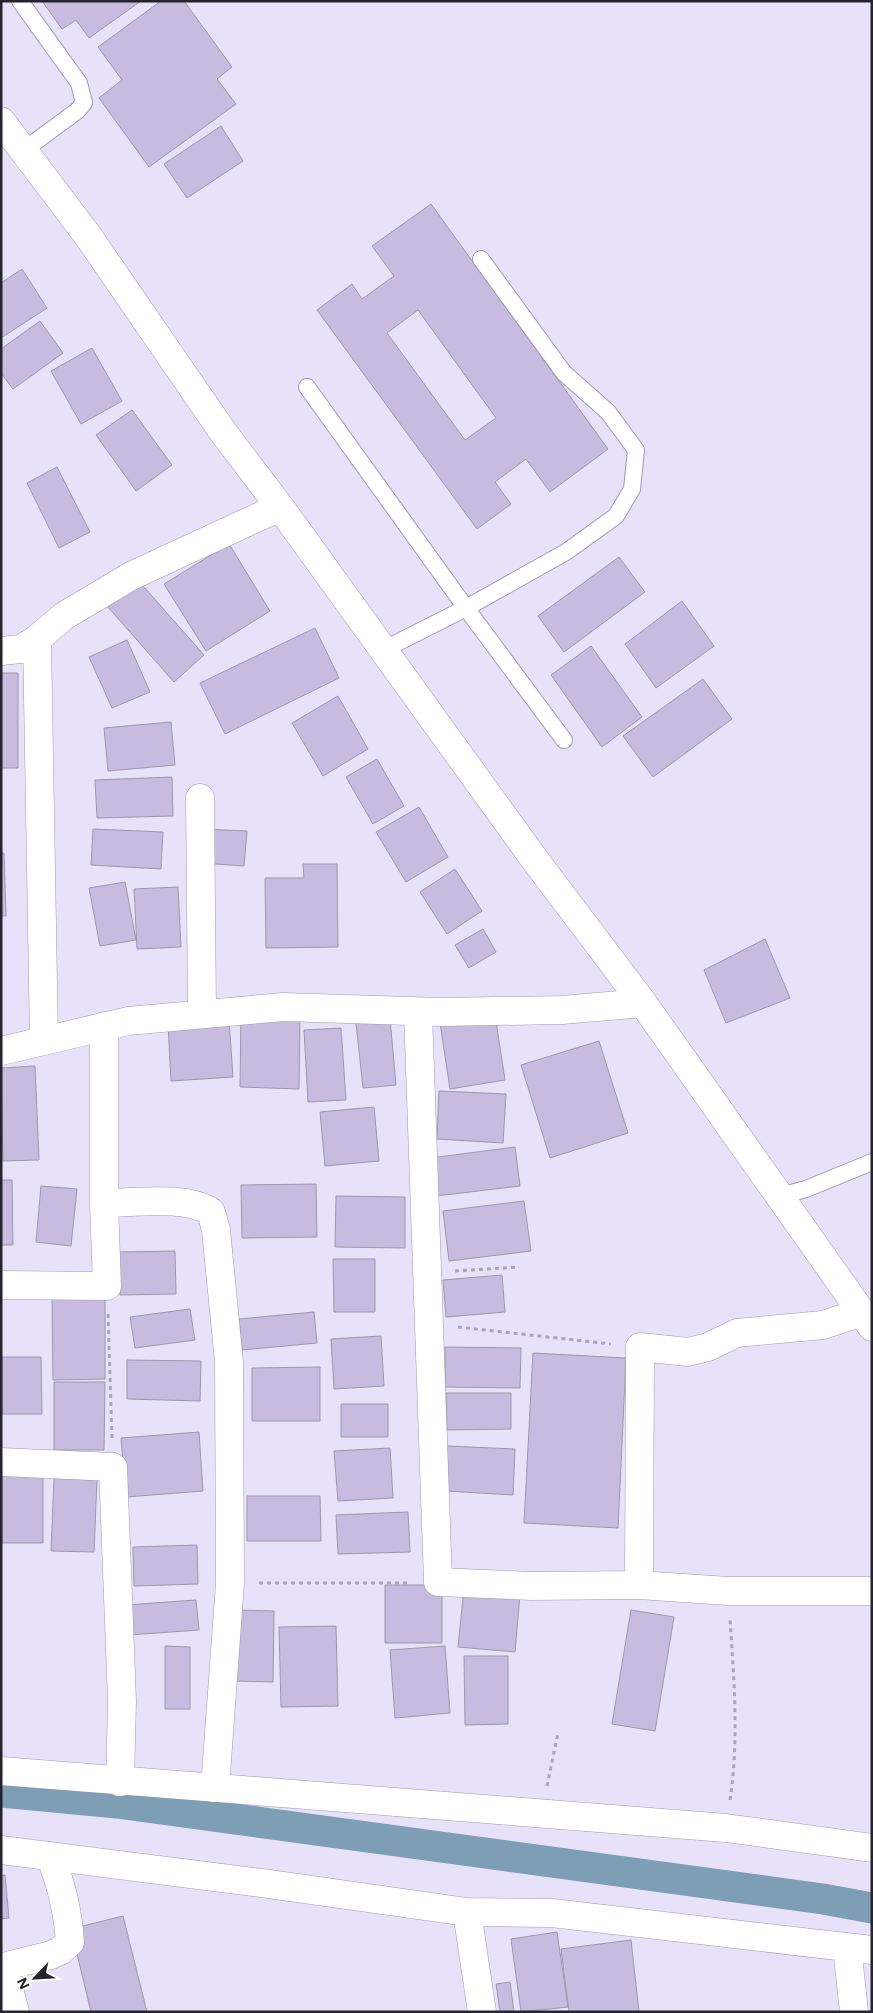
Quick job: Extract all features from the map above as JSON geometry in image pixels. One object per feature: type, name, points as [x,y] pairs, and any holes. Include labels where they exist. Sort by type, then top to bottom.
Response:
[{"type":"street","points":[[1,121],[88,236],[223,432],[643,1003],[867,1320],[737,1332],[708,1347],[688,1352],[640,1347],[639,1585]]},
{"type":"street","points":[[1,651],[21,649],[37,639],[64,616],[131,576],[280,507]]},
{"type":"street","points":[[37,639],[44,1041]]},
{"type":"street","points":[[200,798],[202,1013]]},
{"type":"street","points":[[1,1051],[128,1021],[202,1013],[283,1007],[418,1012],[562,1010],[643,1003]]},
{"type":"street","points":[[418,1012],[429,1272],[438,1582],[532,1586],[639,1585],[728,1591],[872,1591]]},
{"type":"street","points":[[1,1285],[107,1286],[104,1203],[104,1026]]},
{"type":"street","points":[[104,1203],[183,1202],[202,1206],[210,1212],[216,1230],[229,1362],[230,1583],[215,1788]]},
{"type":"street","points":[[1,1462],[113,1467],[122,1702],[120,1782]]},
{"type":"street","points":[[1,1771],[120,1782],[726,1828],[872,1848]]},
{"type":"street","points":[[1,1850],[467,1912],[552,1913],[859,1948],[854,2012]]},
{"type":"street","points":[[16,2012],[4,1970],[10,1965],[51,1955],[60,1951],[70,1942],[68,1913],[59,1878],[50,1856]]},
{"type":"street","points":[[467,1912],[482,2012]]},
{"type":"lane","points":[[20,1],[80,84],[84,103],[77,111],[24,150]]},
{"type":"lane","points":[[383,650],[466,608],[566,552],[616,516],[632,489],[636,450],[608,412],[564,373],[481,258]]},
{"type":"lane","points":[[307,387],[466,608],[564,740]]},
{"type":"lane","points":[[780,1196],[806,1189],[872,1162]]},
{"type":"path","points":[[429,1272],[519,1267]]},
{"type":"path","points":[[107,1286],[113,1467]]},
{"type":"path","points":[[430,1324],[640,1347]]},
{"type":"path","points":[[230,1583],[438,1582]]},
{"type":"path","points":[[728,1591],[734,1681],[733,1781],[729,1807]]},
{"type":"path","points":[[541,1813],[558,1733]]},
{"type":"building","points":[[42,1],[141,1],[89,38],[76,20],[62,29]]},
{"type":"building","points":[[161,1],[184,1],[232,67],[217,79],[236,104],[149,167],[99,98],[122,80],[98,47]]},
{"type":"building","points":[[221,126],[243,161],[187,198],[164,164]]},
{"type":"building","points":[[431,204],[608,449],[550,492],[526,459],[495,482],[511,504],[477,529],[317,310],[352,284],[362,299],[394,276],[372,246]],"holes":[[[418,310],[496,418],[465,440],[387,333]]]},
{"type":"building","points":[[22,269],[47,308],[1,338],[1,283]]},
{"type":"building","points":[[40,321],[63,353],[13,389],[1,373],[1,349]]},
{"type":"building","points":[[92,348],[122,401],[81,424],[51,371]]},
{"type":"building","points":[[132,410],[172,465],[136,491],[96,435]]},
{"type":"building","points":[[57,467],[90,532],[59,548],[27,483]]},
{"type":"building","points":[[229,544],[270,611],[206,651],[164,584]]},
{"type":"building","points":[[619,557],[645,592],[564,652],[538,616]]},
{"type":"building","points":[[137,579],[204,655],[174,682],[107,606]]},
{"type":"building","points":[[682,601],[714,646],[656,688],[625,644]]},
{"type":"building","points":[[315,628],[339,678],[225,734],[200,683]]},
{"type":"building","points":[[127,640],[150,692],[112,708],[89,657]]},
{"type":"building","points":[[591,646],[642,717],[602,747],[551,675]]},
{"type":"building","points":[[1,673],[18,673],[18,768],[1,768]]},
{"type":"building","points":[[703,679],[732,719],[653,777],[623,736]]},
{"type":"building","points":[[338,696],[368,749],[323,776],[292,723]]},
{"type":"building","points":[[171,722],[175,765],[108,771],[104,728]]},
{"type":"building","points":[[377,759],[404,806],[373,824],[346,777]]},
{"type":"building","points":[[172,777],[173,816],[97,818],[95,780]]},
{"type":"building","points":[[419,807],[448,857],[406,882],[376,832]]},
{"type":"building","points":[[93,829],[163,832],[161,869],[91,865]]},
{"type":"building","points":[[203,829],[247,831],[244,866],[201,863]]},
{"type":"building","points":[[1,853],[4,853],[6,916],[1,916]]},
{"type":"building","points":[[303,864],[337,864],[338,947],[266,948],[265,878],[304,878]]},
{"type":"building","points":[[455,869],[482,911],[447,934],[420,892]]},
{"type":"building","points":[[125,882],[136,940],[100,946],[89,888]]},
{"type":"building","points":[[178,887],[181,947],[137,949],[134,889]]},
{"type":"building","points":[[483,929],[496,952],[469,968],[455,945]]},
{"type":"building","points":[[765,939],[790,998],[726,1023],[704,970]]},
{"type":"building","points":[[241,1014],[300,1015],[299,1089],[240,1087]]},
{"type":"building","points":[[495,1015],[505,1080],[450,1089],[440,1023]]},
{"type":"building","points":[[390,1019],[396,1085],[363,1088],[356,1023]]},
{"type":"building","points":[[229,1020],[233,1077],[171,1081],[168,1024]]},
{"type":"building","points":[[341,1028],[346,1100],[308,1102],[304,1030]]},
{"type":"building","points":[[599,1041],[628,1133],[550,1158],[521,1065]]},
{"type":"building","points":[[35,1066],[39,1160],[3,1161],[1,1068]]},
{"type":"building","points":[[439,1091],[506,1094],[503,1143],[437,1139]]},
{"type":"building","points":[[374,1107],[379,1161],[325,1166],[320,1112]]},
{"type":"building","points":[[515,1147],[520,1186],[436,1196],[431,1158]]},
{"type":"building","points":[[1,1180],[12,1180],[13,1245],[1,1245]]},
{"type":"building","points":[[316,1184],[317,1237],[242,1238],[241,1185]]},
{"type":"building","points":[[41,1186],[77,1189],[71,1246],[36,1242]]},
{"type":"building","points":[[336,1196],[405,1197],[405,1248],[335,1247]]},
{"type":"building","points":[[524,1201],[531,1251],[449,1261],[443,1211]]},
{"type":"building","points":[[175,1251],[176,1294],[120,1295],[119,1252]]},
{"type":"building","points":[[333,1259],[375,1259],[375,1312],[334,1312]]},
{"type":"building","points":[[502,1275],[505,1312],[446,1317],[443,1280]]},
{"type":"building","points":[[52,1296],[105,1296],[105,1379],[53,1380]]},
{"type":"building","points":[[190,1309],[195,1340],[135,1348],[130,1317]]},
{"type":"building","points":[[314,1312],[317,1343],[242,1350],[239,1319]]},
{"type":"building","points":[[381,1336],[384,1386],[334,1389],[331,1339]]},
{"type":"building","points":[[445,1347],[521,1348],[520,1388],[445,1387]]},
{"type":"building","points":[[533,1353],[626,1358],[618,1528],[524,1523]]},
{"type":"building","points":[[2,1357],[41,1357],[42,1414],[2,1414]]},
{"type":"building","points":[[127,1360],[201,1361],[200,1401],[127,1399]]},
{"type":"building","points":[[320,1367],[320,1421],[252,1421],[252,1368]]},
{"type":"building","points":[[54,1382],[105,1382],[104,1450],[54,1450]]},
{"type":"building","points":[[446,1393],[511,1393],[511,1429],[447,1430]]},
{"type":"building","points":[[341,1404],[388,1404],[388,1437],[341,1437]]},
{"type":"building","points":[[199,1432],[203,1491],[126,1497],[121,1438]]},
{"type":"building","points":[[447,1446],[515,1449],[513,1495],[446,1491]]},
{"type":"building","points":[[390,1448],[393,1498],[338,1501],[334,1451]]},
{"type":"building","points":[[2,1476],[43,1476],[43,1543],[2,1543]]},
{"type":"building","points":[[54,1478],[97,1480],[94,1552],[51,1551]]},
{"type":"building","points":[[247,1496],[320,1496],[321,1541],[247,1541]]},
{"type":"building","points":[[408,1512],[410,1552],[338,1554],[336,1515]]},
{"type":"building","points":[[197,1545],[198,1584],[134,1586],[133,1547]]},
{"type":"building","points":[[385,1585],[442,1585],[442,1643],[385,1643]]},
{"type":"building","points":[[464,1588],[520,1594],[515,1652],[458,1647]]},
{"type":"building","points":[[196,1600],[199,1630],[129,1635],[126,1605]]},
{"type":"building","points":[[234,1610],[274,1611],[273,1682],[233,1681]]},
{"type":"building","points":[[631,1610],[674,1617],[655,1731],[612,1724]]},
{"type":"building","points":[[336,1626],[338,1706],[281,1707],[279,1627]]},
{"type":"building","points":[[165,1646],[190,1647],[190,1709],[165,1709]]},
{"type":"building","points":[[445,1646],[450,1713],[395,1718],[390,1650]]},
{"type":"building","points":[[464,1656],[508,1656],[508,1724],[465,1725]]},
{"type":"building","points":[[5,1875],[9,1918],[1,1919],[1,1876]]},
{"type":"building","points":[[123,1916],[147,2012],[91,2012],[71,1929]]},
{"type":"building","points":[[557,1932],[568,2007],[521,2012],[511,1939]]},
{"type":"building","points":[[631,1940],[639,2012],[569,2012],[561,1949]]},
{"type":"building","points":[[510,1982],[514,2012],[500,2012],[496,1984]]},
{"type":"waterway","points":[[1,1792],[117,1803],[823,1899],[872,1908]]}]
